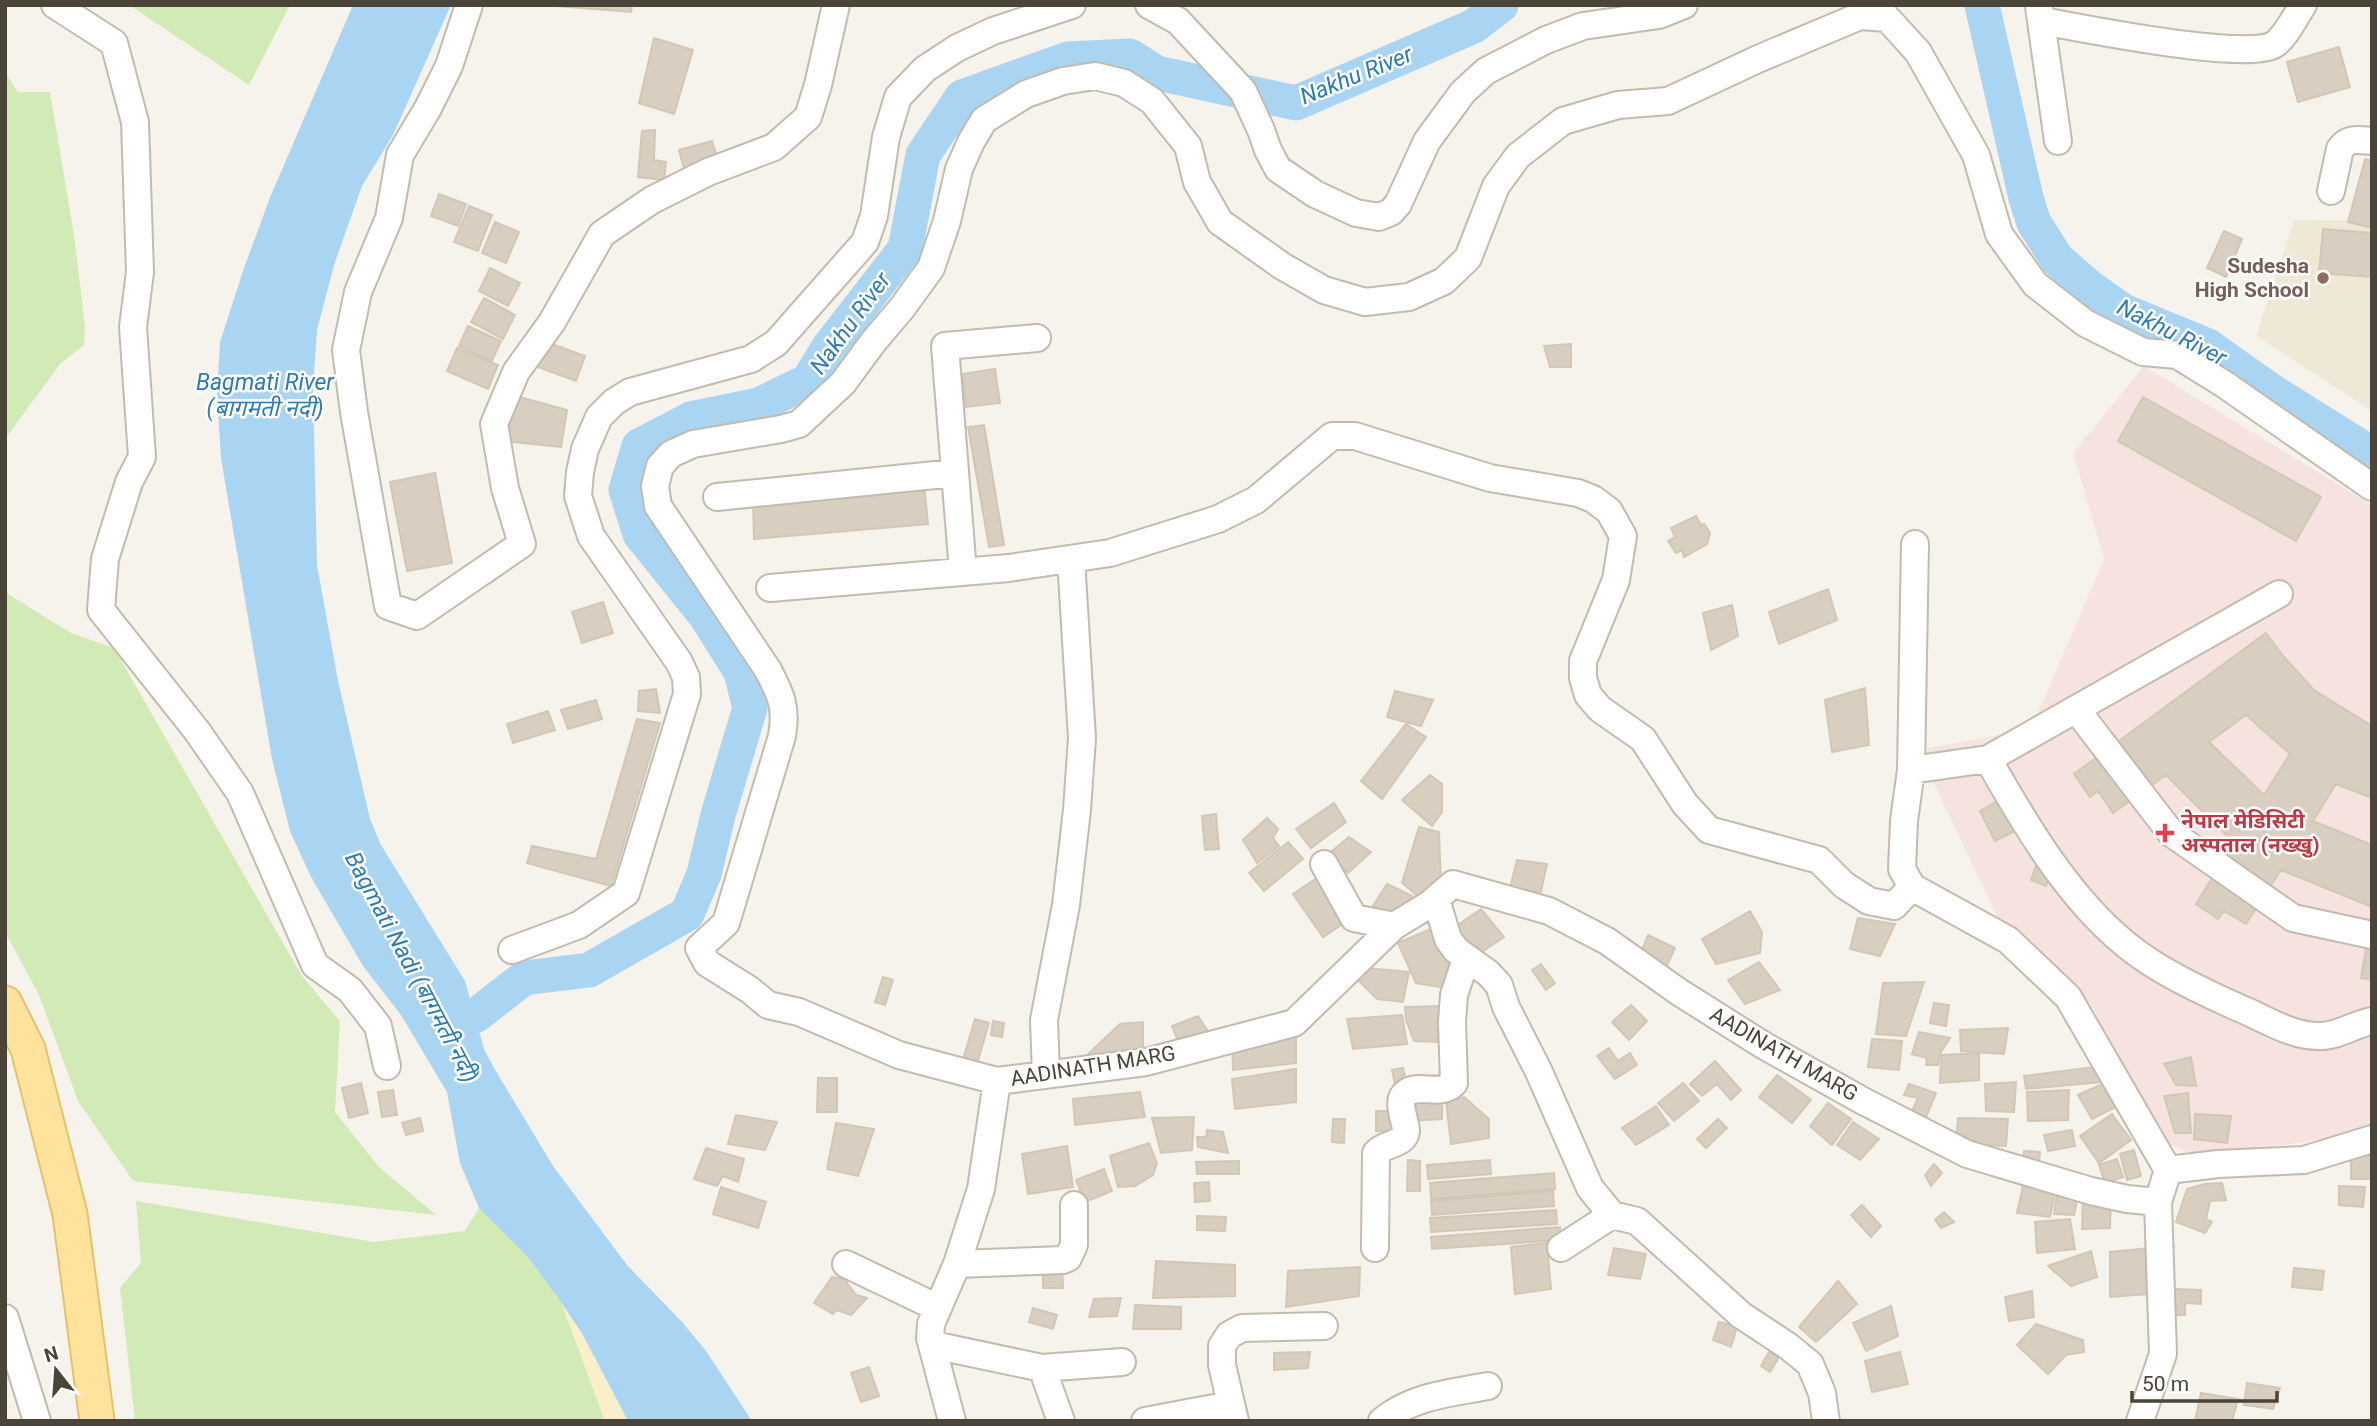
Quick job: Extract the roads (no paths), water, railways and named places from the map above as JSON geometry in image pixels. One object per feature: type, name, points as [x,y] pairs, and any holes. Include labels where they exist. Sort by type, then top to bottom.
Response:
[{"type":"main road","points":[[5,1003],[28,1049],[70,1214],[97,1421]]},
{"type":"street","points":[[55,5],[114,43],[135,122],[140,272],[133,327],[142,457],[130,482],[104,559],[100,610],[197,731],[240,793],[315,965],[350,990],[377,1026],[387,1066]]},
{"type":"street","points":[[469,5],[449,66],[400,155],[389,218],[358,292],[346,350],[354,412],[388,606],[417,616],[523,544],[505,488],[494,424],[516,372],[552,322],[602,234],[652,200],[708,172],[774,147],[808,117],[836,5]]},
{"type":"street","points":[[512,950],[579,925],[626,893],[687,695],[686,677],[679,662],[591,536],[578,496],[585,449],[600,417],[614,402],[630,392],[751,359],[776,343],[864,242],[874,216],[886,137],[898,97],[925,69],[957,48],[993,31],[1072,5]]},
{"type":"street","points":[[1149,5],[1178,21],[1243,91],[1278,169],[1315,194],[1356,213],[1379,217],[1391,212],[1398,204],[1427,141],[1463,92],[1486,71],[1546,40],[1583,26],[1659,15],[1684,5]]},
{"type":"street","points":[[2058,141],[2040,13],[2173,43],[2248,51],[2276,44],[2303,5]]},
{"type":"street","name":"AADINATH MARG","points":[[2158,1202],[2091,1191],[1967,1154],[1863,1101],[1763,1045],[1679,992],[1607,941],[1549,911],[1453,884],[1433,902],[1394,926],[1294,1023],[1146,1062],[997,1081],[899,1055],[799,1012],[768,1005],[750,990],[707,963],[699,948],[726,923],[782,736],[785,715],[781,695],[768,670],[658,506],[655,486],[660,466],[671,454],[693,444],[799,424],[843,383],[931,268],[947,221],[959,169],[984,120],[1026,94],[1063,81],[1095,76],[1124,83],[1152,102],[1188,146],[1198,182],[1220,222],[1282,266],[1324,290],[1365,302],[1409,297],[1444,281],[1468,258],[1496,186],[1518,156],[1563,121],[1618,106],[1668,102],[1758,59],[1860,16],[1887,18],[1918,52],[1976,155],[1999,234],[2035,284],[2085,323],[2143,352],[2177,355],[2224,384],[2372,486]]},
{"type":"street","points":[[2331,191],[2343,144],[2351,140],[2372,141]]},
{"type":"street","points":[[963,572],[945,346],[1037,338]]},
{"type":"street","points":[[771,588],[1009,568],[1110,553],[1218,519],[1255,500],[1332,436],[1355,436],[1490,478],[1578,493],[1593,499],[1609,511],[1623,536],[1616,580],[1583,661],[1583,678],[1588,695],[1600,709],[1643,739],[1685,804],[1709,830],[1819,860],[1844,885],[1869,901],[1894,906],[1912,887]]},
{"type":"street","points":[[716,497],[955,473]]},
{"type":"street","points":[[1915,544],[1911,770],[1904,821],[1902,869],[1912,887],[2008,940],[2068,997],[2168,1170],[2158,1202],[2163,1354],[2140,1421]]},
{"type":"street","points":[[1046,1075],[1044,1020],[1066,905],[1082,738],[1071,559]]},
{"type":"street","points":[[1911,770],[1988,759],[2278,593]]},
{"type":"street","points":[[2076,709],[2171,833],[2293,918],[2372,935]]},
{"type":"street","points":[[1988,759],[2036,839],[2070,887],[2115,934],[2150,962],[2230,1004],[2300,1035],[2323,1037],[2372,1021]]},
{"type":"street","points":[[1324,864],[1354,918],[1394,926]]},
{"type":"street","points":[[1433,902],[1448,939],[1456,950],[1489,973],[1499,985],[1506,1007],[1539,1072],[1590,1188],[1612,1215],[1637,1221],[1741,1315],[1811,1364],[1822,1393],[1826,1421]]},
{"type":"street","points":[[1375,1248],[1376,1153],[1381,1146],[1398,1142],[1406,1132],[1401,1100],[1404,1094],[1410,1091],[1441,1090],[1454,1083],[1454,995],[1466,959]]},
{"type":"street","points":[[952,1421],[930,1338],[931,1324],[957,1264],[981,1189],[997,1081]]},
{"type":"street","points":[[2168,1170],[2218,1164],[2304,1160],[2372,1139]]},
{"type":"street","points":[[957,1264],[1068,1258],[1073,1245],[1074,1205]]},
{"type":"street","points":[[1561,1248],[1612,1215]]},
{"type":"street","points":[[846,1264],[938,1308]]},
{"type":"street","points":[[5,1318],[37,1421]]},
{"type":"street","points":[[1145,1421],[1232,1413],[1223,1365],[1223,1346],[1229,1335],[1242,1328],[1324,1326]]},
{"type":"street","points":[[930,1338],[938,1346],[1042,1368],[1122,1362]]},
{"type":"street","points":[[1042,1368],[1061,1421]]},
{"type":"street","points":[[1382,1421],[1404,1405],[1424,1398],[1488,1386]]},
{"type":"water","name":"Bagmati River (बागमती नदी)","points":[[353,5],[451,5],[393,135],[362,186],[335,262],[317,330],[313,388],[317,565],[338,681],[370,819],[381,845],[465,981],[484,1049],[553,1166],[627,1265],[706,1351],[752,1421],[628,1421],[583,1335],[561,1302],[527,1256],[479,1208],[460,1163],[447,1092],[401,1015],[363,966],[311,877],[290,831],[272,759],[221,458],[217,394],[220,342],[271,195]]},
{"type":"waterway","name":"Nakhu River","points":[[443,1025],[475,1016],[524,978],[589,970],[687,914],[704,874],[718,815],[750,708],[741,672],[706,616],[640,534],[626,490],[639,446],[691,419],[759,405],[808,381],[829,347],[905,249],[923,155],[962,97],[1068,59],[1130,56],[1157,73],[1296,103],[1474,26],[1501,5]]},
{"type":"waterway","name":"Nakhu River","points":[[1982,5],[2026,198],[2034,223],[2057,259],[2123,311],[2208,346],[2270,390],[2372,454]]},
{"type":"place","name":"Sudesha High School","points":[[2323,278]]},
{"type":"place","name":"नेपाल मेडिसिटी अस्पताल (नख्खु)","points":[[2165,833]]},
{"type":"water label","name":"Bagmati Nadi (बागमती नदी)","points":[[412,967]]}]
